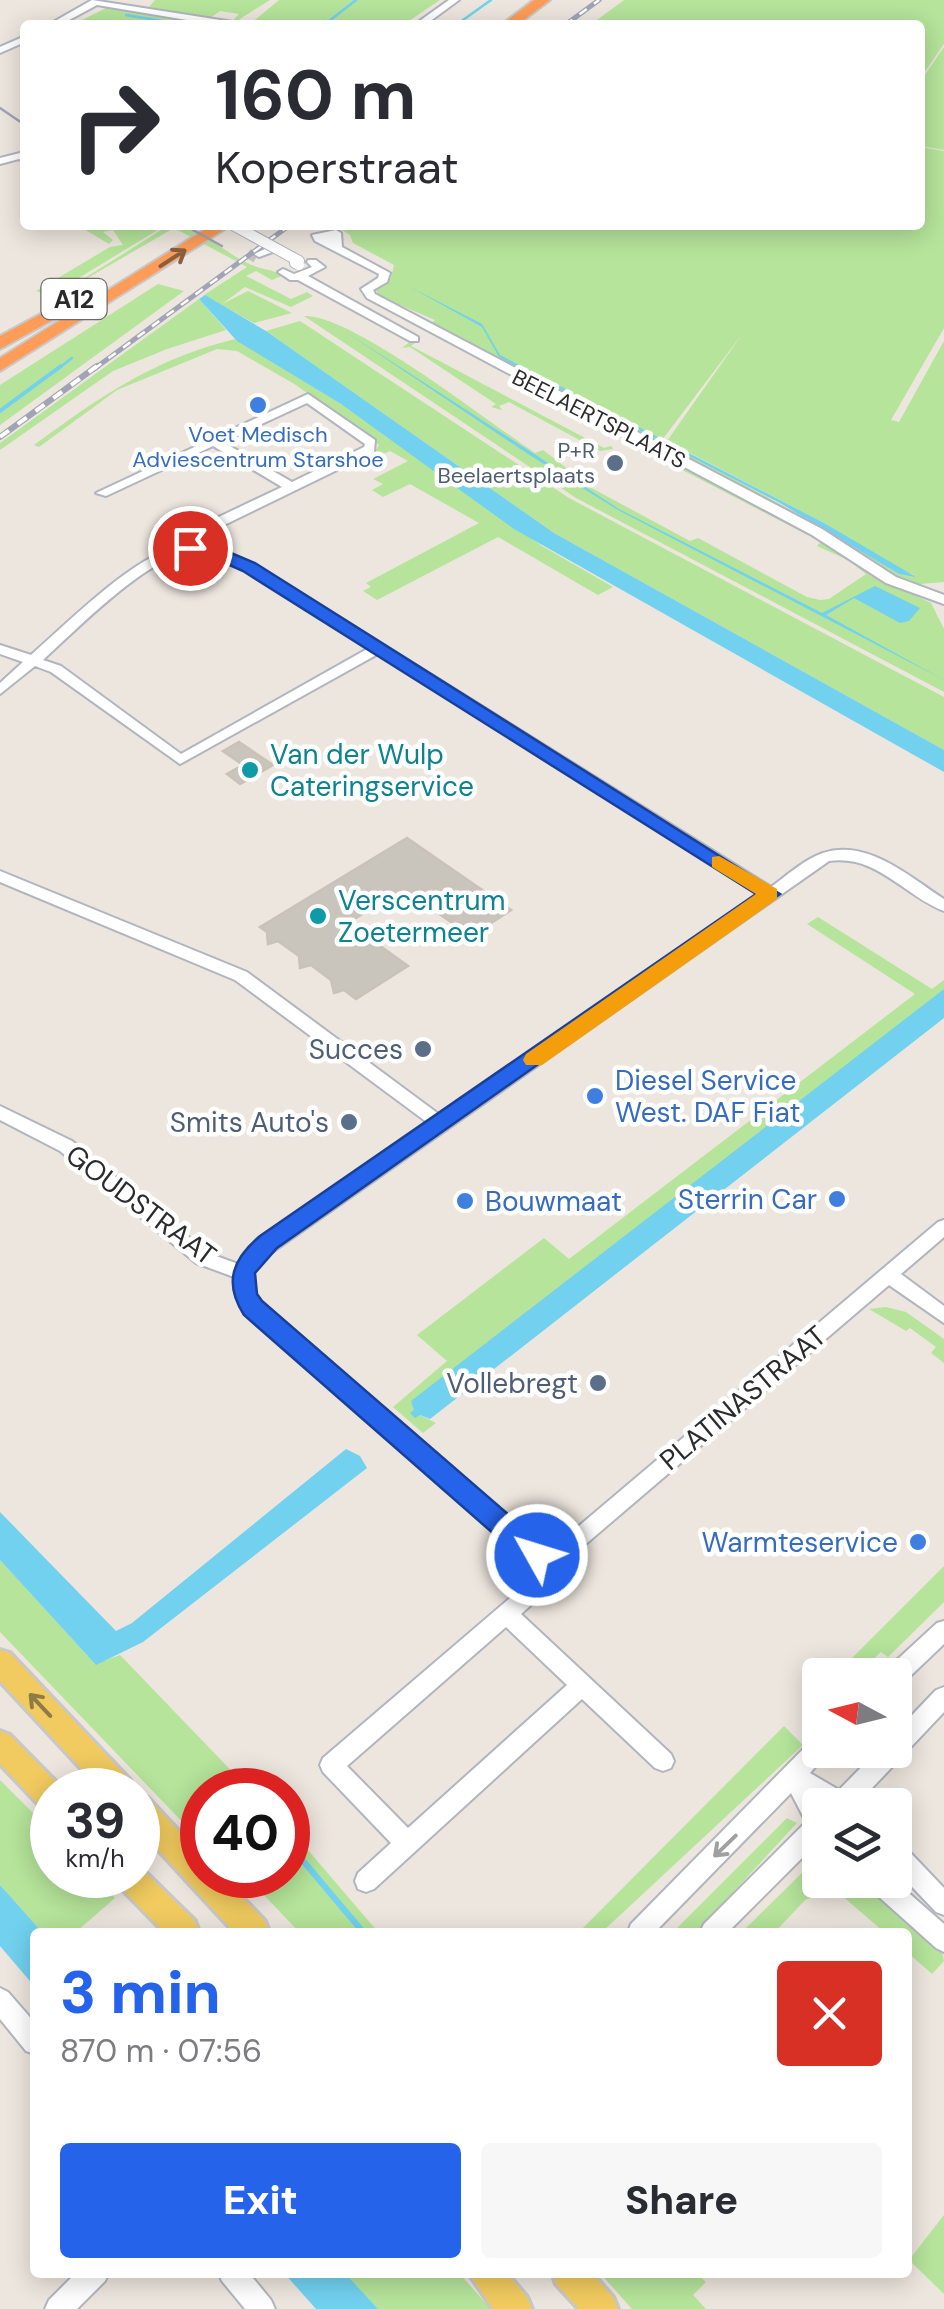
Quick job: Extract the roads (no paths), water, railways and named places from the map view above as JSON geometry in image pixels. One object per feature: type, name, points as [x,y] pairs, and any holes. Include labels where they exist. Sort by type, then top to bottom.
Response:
[{"type":"highway","points":[[502,20],[518,0]]},
{"type":"highway","points":[[503,20],[543,0]]},
{"type":"highway","name":"A12","points":[[0,344],[184,230]]},
{"type":"highway","name":"A12","points":[[0,376],[215,230]]},
{"type":"highway","name":"A12","points":[[0,366],[138,281]]},
{"type":"main road","points":[[0,1662],[99,1768]]},
{"type":"main road","points":[[0,1744],[30,1775]]},
{"type":"main road","points":[[160,1832],[250,1928]]},
{"type":"main road","points":[[151,1898],[180,1928]]},
{"type":"main road","points":[[489,2278],[516,2309]]},
{"type":"main road","points":[[574,2278],[602,2309]]},
{"type":"street","points":[[130,8],[141,0]]},
{"type":"street","points":[[426,20],[455,0]]},
{"type":"street","points":[[71,20],[102,1]]},
{"type":"street","points":[[63,20],[102,1],[203,20]]},
{"type":"street","points":[[242,230],[368,313],[414,338]]},
{"type":"street","points":[[337,246],[384,272],[384,280],[367,292],[388,304]]},
{"type":"street","points":[[368,313],[388,304]]},
{"type":"street","name":"BEELAERTSPLAATS","points":[[388,304],[823,536],[906,586],[944,600]]},
{"type":"street","points":[[102,494],[308,398],[372,443],[370,450],[211,526],[170,536]]},
{"type":"street","points":[[214,442],[291,487]]},
{"type":"street","points":[[0,690],[155,559],[190,548],[218,554],[249,567],[770,894]]},
{"type":"street","name":"BEELAERTSPLAATS","points":[[906,586],[944,590]]},
{"type":"street","points":[[0,649],[56,669],[180,760],[379,648]]},
{"type":"street","points":[[243,1273],[251,1258],[269,1242],[825,857],[852,853],[944,906]]},
{"type":"street","points":[[0,876],[241,976],[441,1124]]},
{"type":"street","name":"GOUDSTRAAT","points":[[0,1112],[66,1146],[202,1258],[243,1273],[245,1296],[253,1308],[533,1552]]},
{"type":"street","name":"PLATINASTRAAT","points":[[533,1552],[556,1554],[580,1537],[944,1227]]},
{"type":"street","points":[[888,1274],[944,1316]]},
{"type":"street","points":[[407,1843],[330,1765],[532,1591],[533,1552]]},
{"type":"street","points":[[506,1614],[663,1760]]},
{"type":"street","points":[[912,1660],[944,1630]]},
{"type":"street","points":[[366,1881],[582,1685]]},
{"type":"street","points":[[912,1730],[944,1697]]},
{"type":"street","points":[[644,1928],[802,1767]]},
{"type":"street","points":[[858,1788],[876,1768]]},
{"type":"street","points":[[794,1776],[815,1788]]},
{"type":"street","points":[[794,1776],[802,1791]]},
{"type":"street","points":[[716,1928],[802,1843]]},
{"type":"street","points":[[912,1871],[944,1904]]},
{"type":"street","points":[[897,1898],[944,1940]]},
{"type":"street","points":[[0,2001],[30,2036]]},
{"type":"street","points":[[58,2309],[90,2278]]},
{"type":"street","points":[[236,2278],[262,2309]]},
{"type":"water","points":[[410,287],[482,324],[500,355],[824,523],[916,577],[899,574],[780,503],[499,357],[482,327]]},
{"type":"water","points":[[205,295],[266,331],[554,533],[944,750],[944,772],[514,529],[341,404],[237,341],[199,299]]},
{"type":"water","points":[[346,332],[619,509],[822,613],[875,586],[920,608],[909,621],[900,623],[854,598],[826,615],[944,680],[618,510]]},
{"type":"water","points":[[944,989],[944,1018],[430,1419],[420,1415],[415,1418],[410,1413],[414,1410],[411,1401]]},
{"type":"water","points":[[346,1449],[360,1456],[367,1468],[143,1642],[96,1665],[0,1560],[0,1512],[116,1631],[132,1623]]},
{"type":"water","points":[[0,1885],[38,1928],[30,1928],[30,1981],[0,1946]]},
{"type":"water","points":[[288,2278],[350,2278],[378,2309],[316,2309]]},
{"type":"waterway","points":[[330,20],[356,0]]},
{"type":"waterway","points":[[463,20],[491,0]]},
{"type":"waterway","points":[[126,15],[157,20]]},
{"type":"waterway","points":[[58,369],[72,358]]},
{"type":"waterway","points":[[0,411],[61,366]]},
{"type":"waterway","points":[[310,1869],[360,1928]]},
{"type":"tunnel","points":[[248,253],[256,258]]},
{"type":"tram line","points":[[0,108],[20,122]]},
{"type":"tram line","points":[[193,230],[222,246]]},
{"type":"railway","points":[[572,20],[599,0]]},
{"type":"railway","points":[[94,369],[283,230]]},
{"type":"railway","points":[[0,437],[97,366]]},
{"type":"place","name":"Voet Medisch Adviescentrum Starshoe","points":[[258,405]]},
{"type":"place","name":"P+R Beelaertsplaats","points":[[615,463]]},
{"type":"place","name":"Van der Wulp Cateringservice","points":[[250,770]]},
{"type":"place","name":"Verscentrum Zoetermeer","points":[[318,916]]},
{"type":"place","name":"Succes","points":[[423,1049]]},
{"type":"place","name":"Diesel Service West. DAF Fiat","points":[[595,1096]]},
{"type":"place","name":"Smits Auto's","points":[[349,1122]]},
{"type":"place","name":"Sterrin Car","points":[[837,1199]]},
{"type":"place","name":"Bouwmaat","points":[[465,1201]]},
{"type":"place","name":"Vollebregt","points":[[598,1383]]},
{"type":"place","name":"Warmteservice","points":[[918,1542]]}]
